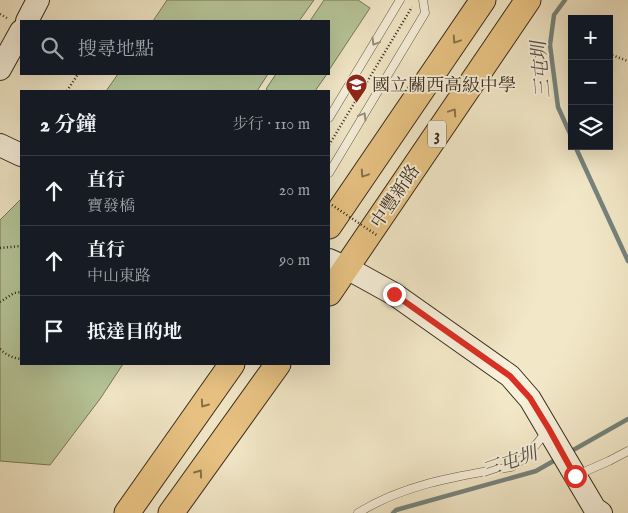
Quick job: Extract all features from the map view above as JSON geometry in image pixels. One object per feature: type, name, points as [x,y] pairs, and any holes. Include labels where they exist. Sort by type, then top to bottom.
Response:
[{"type":"main road","name":"3","points":[[330,225],[484,0]]},
{"type":"main road","name":"中豐新路","points":[[330,290],[338,264],[528,0]]},
{"type":"main road","points":[[127,513],[231,365]]},
{"type":"main road","points":[[171,513],[277,365]]},
{"type":"street","points":[[28,20],[38,0]]},
{"type":"street","points":[[0,69],[20,33]]},
{"type":"street","points":[[0,145],[20,155]]},
{"type":"street","points":[[338,264],[394,294],[510,376],[530,398],[575,476],[598,511]]},
{"type":"lane","points":[[330,116],[400,0]]},
{"type":"lane","points":[[330,171],[425,13],[423,0]]},
{"type":"lane","points":[[358,513],[376,502],[436,480],[511,467],[528,455],[549,429]]},
{"type":"lane","points":[[575,476],[628,452]]},
{"type":"path","points":[[330,143],[416,0]]},
{"type":"path","points":[[613,55],[628,61]]},
{"type":"path","points":[[68,90],[77,75]]},
{"type":"path","points":[[330,204],[378,236]]},
{"type":"path","points":[[0,248],[20,246]]},
{"type":"path","points":[[0,302],[14,293],[20,292]]},
{"type":"path","points":[[0,349],[4,354],[20,359]]},
{"type":"green space","points":[[167,0],[314,0],[300,20],[154,20]]},
{"type":"green space","points":[[324,0],[358,0],[370,8],[330,68],[330,20],[311,20]]},
{"type":"green space","points":[[117,75],[267,75],[258,90],[107,90]]},
{"type":"green space","points":[[275,75],[326,75],[316,90],[266,89]]},
{"type":"green space","points":[[20,200],[20,365],[122,365],[100,399],[50,465],[0,461],[0,220]]},
{"type":"waterway","name":"三屯圳","points":[[565,0],[554,15],[550,45],[558,107],[568,129]]},
{"type":"waterway","name":"三屯圳","points":[[577,150],[628,261]]},
{"type":"waterway","name":"三屯圳","points":[[568,453],[628,419]]},
{"type":"waterway","name":"三屯圳","points":[[393,513],[396,510],[536,471],[557,459]]},
{"type":"place","name":"國立關西高級中學","points":[[356,104]]},
{"type":"route","points":[[394,294],[510,376],[530,398],[575,476]]}]
